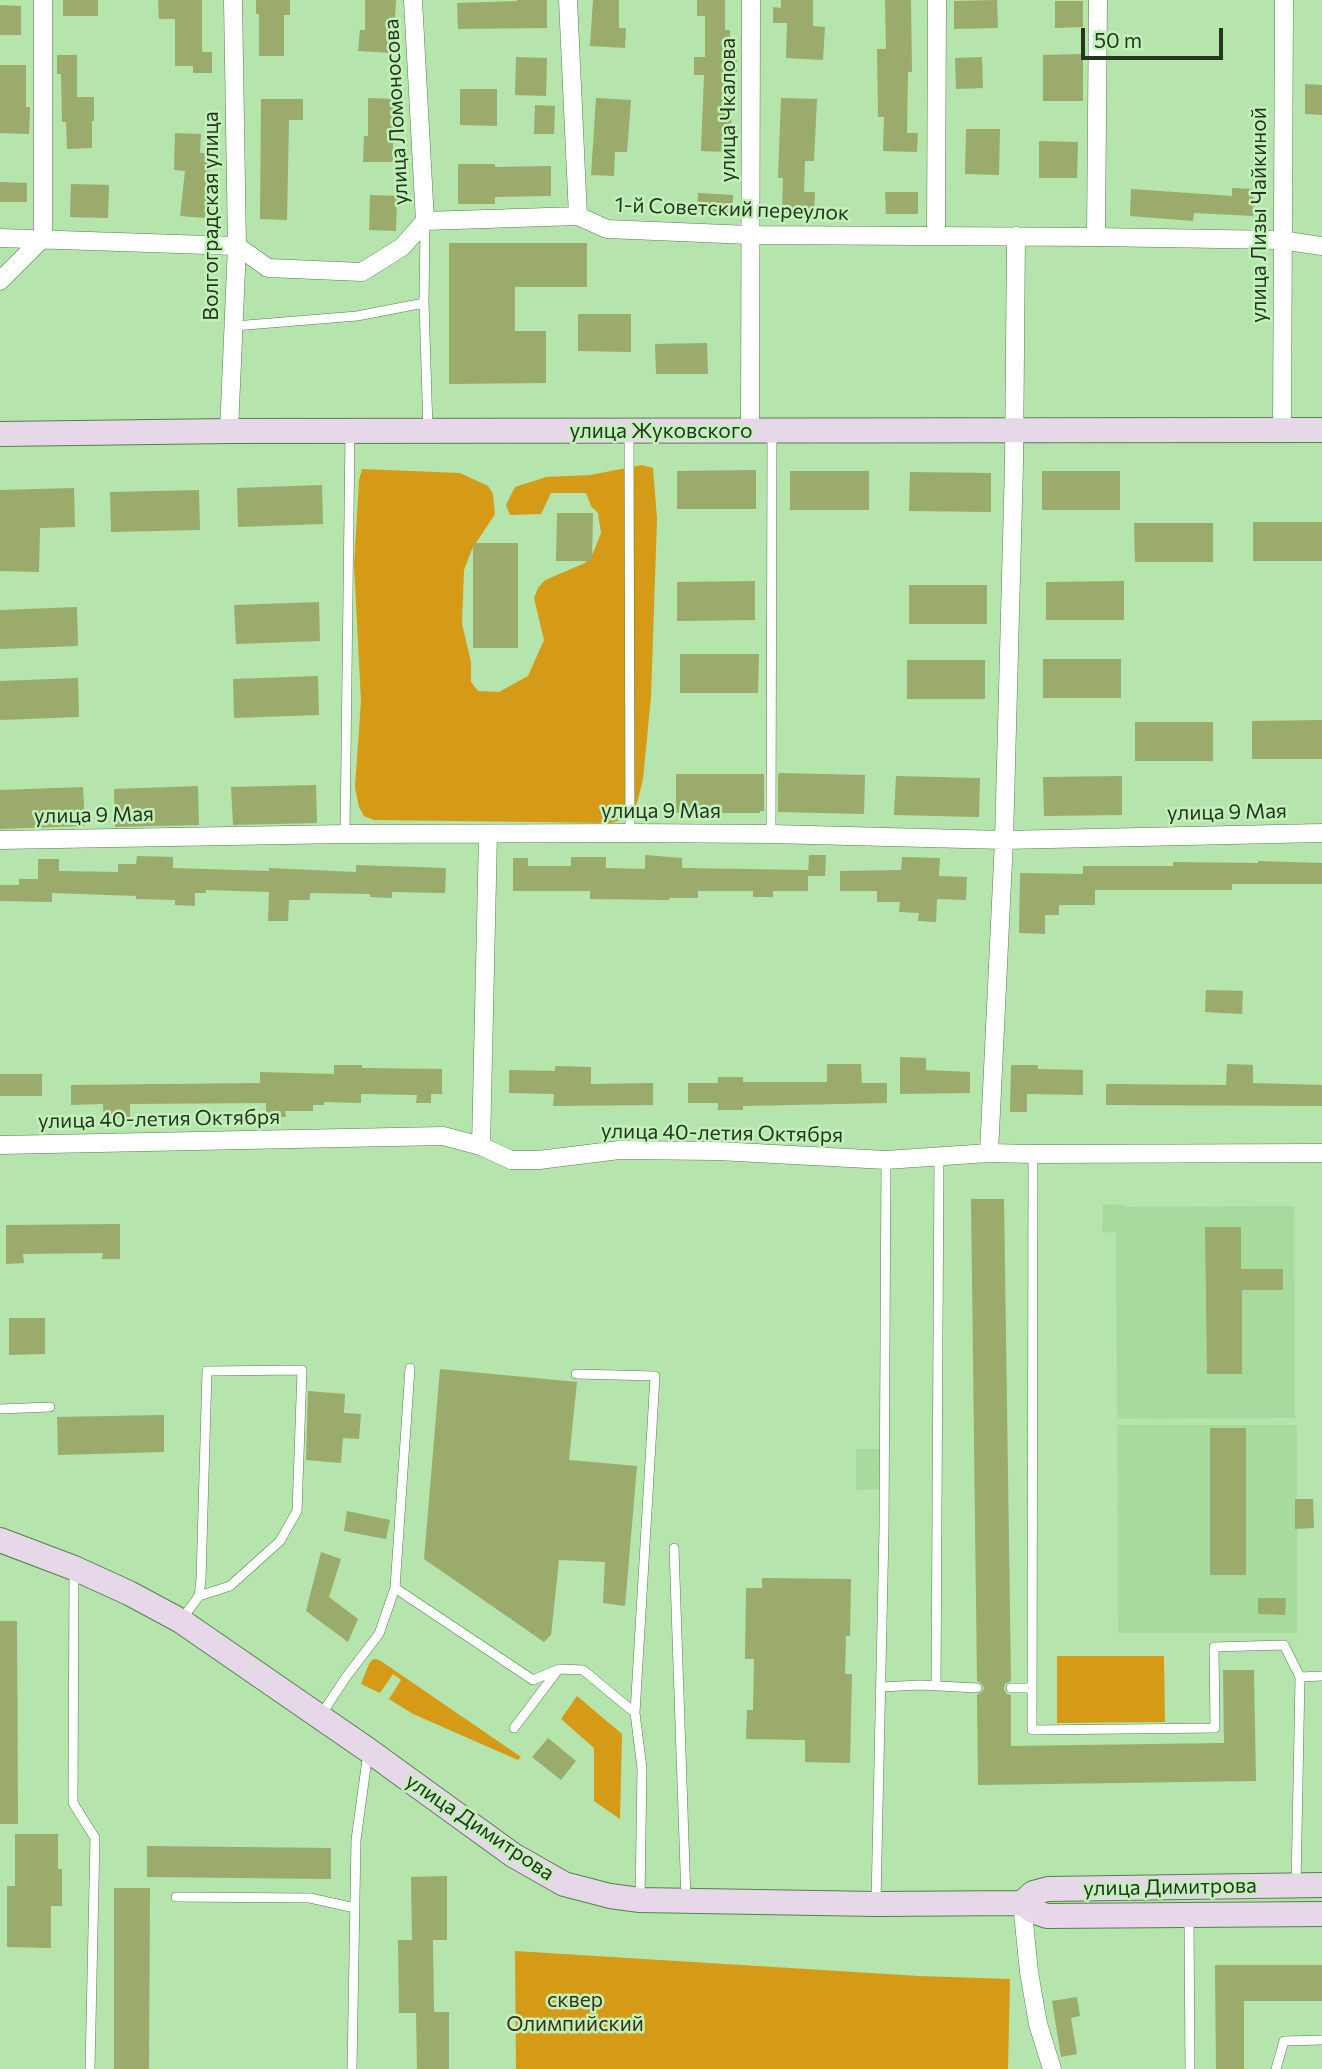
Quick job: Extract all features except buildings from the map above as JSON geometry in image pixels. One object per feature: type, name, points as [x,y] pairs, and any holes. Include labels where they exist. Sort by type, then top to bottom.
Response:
[{"type":"main road","name":"улица Жуковского","points":[[0,434],[229,431],[1322,430]]},
{"type":"main road","name":"улица Димитрова","points":[[0,1540],[74,1567],[129,1592],[181,1621],[368,1750],[513,1855],[564,1884],[640,1900],[876,1904],[1022,1903],[1047,1916],[1322,1914]]},
{"type":"main road","name":"улица Димитрова","points":[[1022,1903],[1033,1893],[1048,1889],[1322,1885]]},
{"type":"street","points":[[0,281],[43,238],[43,0]]},
{"type":"street","name":"Волгоградская улица","points":[[229,431],[237,246],[233,0]]},
{"type":"street","name":"улица Ломоносова","points":[[413,0],[425,221]]},
{"type":"street","points":[[568,0],[578,216]]},
{"type":"street","name":"улица Чкалова","points":[[751,0],[750,235],[761,431]]},
{"type":"street","points":[[936,236],[937,0]]},
{"type":"street","points":[[1096,237],[1098,0]]},
{"type":"street","name":"улица Лизы Чайкиной","points":[[1282,430],[1284,0]]},
{"type":"street","name":"1-й Советский переулок","points":[[425,221],[578,216],[607,229],[750,235],[1281,240],[1322,246]]},
{"type":"street","points":[[0,238],[237,246],[268,268],[362,272],[402,247],[425,221]]},
{"type":"street","points":[[989,1153],[1004,841],[1016,236]]},
{"type":"street","name":"улица 9 Мая","points":[[0,840],[345,834],[630,833],[1004,841],[1322,833]]},
{"type":"street","points":[[481,1146],[488,834]]},
{"type":"street","name":"улица 40-летия Октября","points":[[0,1145],[443,1136],[481,1146],[511,1160],[539,1160],[619,1150],[718,1151],[886,1160],[989,1153],[1322,1153]]},
{"type":"street","points":[[1022,1903],[1038,2024],[1052,2069]]},
{"type":"lane","points":[[425,221],[424,303],[428,432]]},
{"type":"lane","points":[[234,326],[357,316],[424,303]]},
{"type":"lane","points":[[629,431],[630,833]]},
{"type":"lane","points":[[761,431],[771,834]]},
{"type":"lane","points":[[345,834],[350,432]]},
{"type":"lane","points":[[1033,1154],[1032,1730],[1215,1728],[1214,1647],[1284,1645],[1300,1677],[1296,1885]]},
{"type":"lane","points":[[936,1686],[939,1156]]},
{"type":"lane","points":[[876,1904],[884,1530],[886,1160]]},
{"type":"lane","points":[[320,1717],[379,1634],[395,1588],[410,1368]]},
{"type":"lane","points":[[181,1621],[199,1596],[201,1580],[207,1371],[302,1370],[297,1511],[280,1541],[230,1586],[199,1596]]},
{"type":"lane","points":[[576,1374],[655,1376],[635,1713],[642,1768],[640,1900]]},
{"type":"lane","points":[[0,1409],[50,1407]]},
{"type":"lane","points":[[674,1548],[686,1901]]},
{"type":"lane","points":[[74,1567],[73,1803],[95,1838],[90,2069]]},
{"type":"lane","points":[[395,1588],[533,1681],[559,1669],[583,1670],[635,1713]]},
{"type":"lane","points":[[514,1728],[559,1669]]},
{"type":"lane","points":[[1300,1677],[1322,1676]]},
{"type":"lane","points":[[881,1687],[977,1688]]},
{"type":"lane","points":[[1011,1688],[1031,1688]]},
{"type":"lane","points":[[352,2069],[356,1840],[368,1750]]},
{"type":"lane","points":[[176,1897],[310,1898],[355,1908]]},
{"type":"lane","points":[[1189,1915],[1191,2069]]},
{"type":"lane","points":[[1276,2069],[1284,2041],[1322,2040]]},
{"type":"shaded area","points":[[1103,1204],[1126,1207],[1294,1206],[1295,1418],[1117,1419],[1116,1233],[1102,1232]]},
{"type":"shaded area","points":[[1117,1425],[1297,1425],[1297,1633],[1118,1633]]},
{"type":"shaded area","points":[[856,1449],[880,1449],[879,1489],[856,1490]]},
{"type":"green space","points":[[642,465],[653,468],[657,519],[651,697],[643,779],[636,807],[630,816],[612,823],[374,820],[364,816],[359,807],[355,787],[361,701],[354,565],[362,469],[460,473],[488,486],[493,494],[495,514],[472,549],[464,570],[462,624],[471,662],[471,682],[478,691],[499,692],[528,676],[544,640],[534,598],[538,588],[545,580],[585,563],[593,553],[601,533],[598,513],[591,506],[586,493],[551,493],[541,514],[510,515],[506,505],[515,487],[546,477],[590,475]]},
{"type":"green space","points":[[1057,1656],[1164,1656],[1165,1722],[1057,1723]]},
{"type":"green space","points":[[376,1659],[521,1757],[518,1760],[413,1714],[389,1699],[401,1680],[393,1674],[380,1693],[361,1684],[369,1664]]},
{"type":"green space","points":[[577,1696],[622,1734],[620,1819],[594,1801],[594,1748],[561,1719]]},
{"type":"green space","name":"сквер Олимпийский","points":[[515,1951],[919,1976],[1010,1979],[1008,2069],[516,2069]]}]
